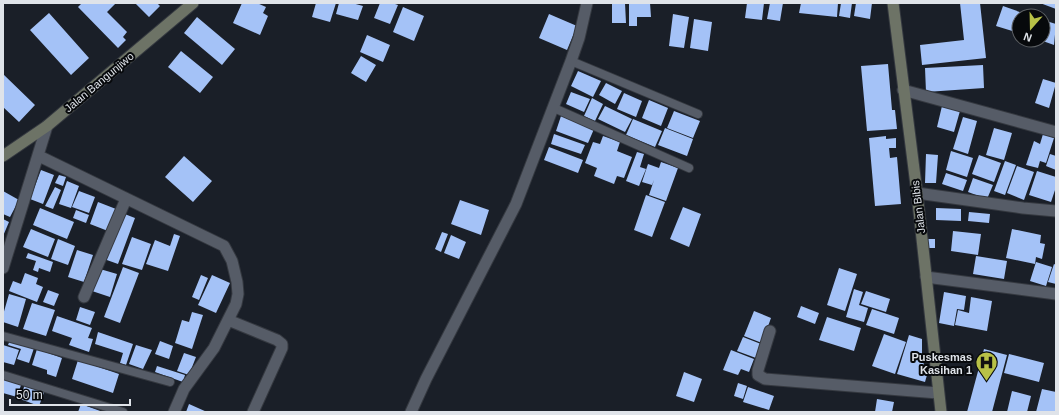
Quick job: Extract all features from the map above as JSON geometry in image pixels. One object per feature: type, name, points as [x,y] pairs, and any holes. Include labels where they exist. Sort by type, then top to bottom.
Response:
[{"type":"main road","name":"Jalan Bangunjiwo","points":[[3,156],[47,126],[193,3]]},
{"type":"main road","name":"Jalan Bibis","points":[[893,3],[917,193],[941,412]]},
{"type":"street","points":[[411,412],[426,379],[516,204],[571,61],[579,38],[587,3]]},
{"type":"street","points":[[903,90],[1056,132]]},
{"type":"street","points":[[3,268],[39,156],[47,126]]},
{"type":"street","points":[[39,156],[224,246],[232,261],[238,294],[236,304],[214,348],[184,390],[174,412]]},
{"type":"street","points":[[917,193],[1023,208],[1056,211]]},
{"type":"street","points":[[84,297],[126,199]]},
{"type":"street","points":[[926,277],[1056,294]]},
{"type":"street","points":[[228,320],[277,340],[282,344],[282,348],[253,412]]},
{"type":"street","points":[[770,331],[758,370],[758,375],[765,379],[938,393]]},
{"type":"lane","points":[[571,61],[698,114]]},
{"type":"lane","points":[[554,108],[689,168]]},
{"type":"lane","points":[[3,336],[170,382]]},
{"type":"lane","points":[[3,375],[123,412]]},
{"type":"building","points":[[82,3],[116,3],[107,12],[127,32],[123,37],[126,40],[118,48],[78,7]]},
{"type":"building","points":[[135,3],[157,3],[160,6],[149,17]]},
{"type":"building","points":[[242,3],[257,3],[266,7],[263,13],[268,16],[260,35],[233,23]]},
{"type":"building","points":[[316,3],[336,3],[330,22],[312,17]]},
{"type":"building","points":[[339,3],[352,3],[363,6],[358,20],[336,14]]},
{"type":"building","points":[[380,3],[392,3],[398,5],[390,24],[374,18]]},
{"type":"building","points":[[612,3],[625,3],[626,23],[612,23]]},
{"type":"building","points":[[629,3],[650,3],[651,17],[637,17],[637,26],[629,26]]},
{"type":"building","points":[[747,3],[764,3],[762,20],[745,18]]},
{"type":"building","points":[[770,3],[783,3],[780,21],[767,19]]},
{"type":"building","points":[[801,3],[838,3],[837,17],[799,13]]},
{"type":"building","points":[[841,3],[852,3],[850,18],[839,16]]},
{"type":"building","points":[[856,3],[872,3],[870,19],[854,16]]},
{"type":"building","points":[[960,3],[980,3],[986,58],[922,65],[920,45],[964,40]]},
{"type":"building","points":[[1040,3],[1056,3],[1056,9]]},
{"type":"building","points":[[1003,6],[1011,9],[1011,31],[996,26]]},
{"type":"building","points":[[403,7],[424,16],[414,41],[393,32]]},
{"type":"building","points":[[49,13],[89,58],[71,75],[30,30]]},
{"type":"building","points":[[549,14],[577,26],[567,50],[539,38]]},
{"type":"building","points":[[673,14],[689,17],[684,48],[669,46]]},
{"type":"building","points":[[197,17],[235,49],[222,65],[184,33]]},
{"type":"building","points":[[694,19],[712,22],[708,51],[690,48]]},
{"type":"building","points":[[1051,22],[1056,24],[1054,45],[1051,44]]},
{"type":"building","points":[[367,35],[390,45],[383,62],[360,52]]},
{"type":"building","points":[[181,51],[213,77],[200,93],[168,67]]},
{"type":"building","points":[[361,56],[376,65],[366,82],[351,73]]},
{"type":"building","points":[[888,64],[892,110],[895,110],[897,129],[867,131],[861,66]]},
{"type":"building","points":[[983,65],[984,88],[926,92],[925,68]]},
{"type":"building","points":[[578,71],[601,81],[593,97],[571,86]]},
{"type":"building","points":[[3,74],[35,105],[19,122],[3,107]]},
{"type":"building","points":[[1043,79],[1056,83],[1049,108],[1035,103]]},
{"type":"building","points":[[606,83],[622,91],[615,104],[599,95]]},
{"type":"building","points":[[571,92],[590,99],[584,112],[566,104]]},
{"type":"building","points":[[624,93],[642,101],[636,117],[617,109]]},
{"type":"building","points":[[592,98],[603,104],[595,121],[584,116]]},
{"type":"building","points":[[649,100],[668,108],[661,126],[642,118]]},
{"type":"building","points":[[605,106],[632,119],[625,132],[598,119]]},
{"type":"building","points":[[942,106],[960,111],[954,132],[937,127]]},
{"type":"building","points":[[674,111],[700,121],[693,138],[667,128]]},
{"type":"building","points":[[561,116],[594,129],[588,143],[556,131]]},
{"type":"building","points":[[963,117],[977,121],[968,154],[953,149]]},
{"type":"building","points":[[633,119],[662,131],[655,147],[626,135]]},
{"type":"building","points":[[665,128],[693,139],[687,156],[658,145]]},
{"type":"building","points":[[994,128],[1012,133],[1004,160],[986,155]]},
{"type":"building","points":[[554,134],[585,145],[581,154],[551,144]]},
{"type":"building","points":[[1043,134],[1054,138],[1046,163],[1040,161],[1038,168],[1026,165],[1034,141],[1040,144]]},
{"type":"building","points":[[603,136],[620,142],[617,151],[632,157],[624,178],[617,176],[614,184],[594,176],[597,168],[585,163],[593,142],[600,144]]},
{"type":"building","points":[[886,136],[886,139],[896,138],[896,148],[889,148],[890,158],[897,157],[901,204],[875,206],[869,138]]},
{"type":"building","points":[[549,147],[583,160],[578,173],[544,160]]},
{"type":"building","points":[[951,151],[973,158],[967,177],[946,170]]},
{"type":"building","points":[[637,152],[644,154],[640,167],[646,169],[639,186],[626,181]]},
{"type":"building","points":[[926,154],[938,155],[936,183],[925,183]]},
{"type":"building","points":[[1050,154],[1056,156],[1056,170],[1046,166]]},
{"type":"building","points":[[979,155],[1001,163],[994,182],[972,174]]},
{"type":"building","points":[[184,156],[212,181],[193,202],[165,177]]},
{"type":"building","points":[[1005,161],[1016,165],[1005,195],[994,191]]},
{"type":"building","points":[[661,162],[678,168],[666,201],[649,195],[654,180],[652,185],[642,182],[648,164],[659,168]]},
{"type":"building","points":[[1017,166],[1034,172],[1024,200],[1007,193]]},
{"type":"building","points":[[41,170],[54,175],[43,204],[30,199]]},
{"type":"building","points":[[1037,171],[1056,177],[1056,187],[1051,202],[1029,195]]},
{"type":"building","points":[[946,173],[967,180],[963,191],[942,184]]},
{"type":"building","points":[[59,175],[66,177],[63,186],[55,183]]},
{"type":"building","points":[[973,178],[993,185],[987,199],[968,192]]},
{"type":"building","points":[[67,181],[79,186],[71,208],[59,204]]},
{"type":"building","points":[[55,187],[61,190],[53,209],[45,206]]},
{"type":"building","points":[[3,191],[19,200],[10,217],[3,214]]},
{"type":"building","points":[[79,191],[95,197],[89,213],[72,207]]},
{"type":"building","points":[[646,195],[665,202],[652,237],[634,230]]},
{"type":"building","points":[[460,200],[489,210],[481,235],[451,224]]},
{"type":"building","points":[[98,202],[116,209],[108,231],[90,224]]},
{"type":"building","points":[[683,207],[701,214],[689,247],[670,239]]},
{"type":"building","points":[[40,208],[74,222],[67,239],[33,225]]},
{"type":"building","points":[[936,208],[961,209],[961,221],[936,220]]},
{"type":"building","points":[[76,210],[89,215],[86,223],[73,218]]},
{"type":"building","points":[[969,212],[990,214],[989,223],[968,221]]},
{"type":"building","points":[[122,213],[135,218],[118,264],[104,259]]},
{"type":"building","points":[[3,219],[9,222],[3,236]]},
{"type":"building","points":[[31,229],[55,239],[48,257],[23,247]]},
{"type":"building","points":[[1012,229],[1041,235],[1040,243],[1045,244],[1042,259],[1036,257],[1035,264],[1006,258]]},
{"type":"building","points":[[953,231],[981,234],[978,255],[951,251]]},
{"type":"building","points":[[442,232],[448,234],[441,252],[435,249]]},
{"type":"building","points":[[174,234],[180,236],[168,271],[146,264],[155,240],[170,246]]},
{"type":"building","points":[[451,235],[466,242],[459,259],[444,253]]},
{"type":"building","points":[[132,237],[151,244],[142,270],[122,264]]},
{"type":"building","points":[[58,239],[75,246],[68,265],[51,259]]},
{"type":"building","points":[[928,239],[935,239],[935,248],[928,248]]},
{"type":"building","points":[[77,250],[93,255],[84,282],[68,277]]},
{"type":"building","points":[[28,253],[53,262],[50,272],[39,268],[38,272],[33,270],[36,261],[26,258]]},
{"type":"building","points":[[976,256],[1007,261],[1004,279],[973,274]]},
{"type":"building","points":[[1036,262],[1052,267],[1046,286],[1030,281]]},
{"type":"building","points":[[1054,264],[1056,265],[1056,284],[1048,282]]},
{"type":"building","points":[[123,267],[139,273],[120,323],[104,317]]},
{"type":"building","points":[[839,268],[857,274],[845,311],[827,305]]},
{"type":"building","points":[[100,269],[117,274],[110,297],[92,291]]},
{"type":"building","points":[[25,273],[38,278],[36,284],[43,287],[37,302],[9,291],[13,281],[21,284]]},
{"type":"building","points":[[201,275],[208,278],[199,300],[192,297]]},
{"type":"building","points":[[212,275],[230,283],[216,313],[198,305]]},
{"type":"building","points":[[854,289],[863,292],[859,305],[868,308],[864,322],[846,317]]},
{"type":"building","points":[[48,290],[59,294],[54,306],[43,302]]},
{"type":"building","points":[[866,291],[890,299],[886,312],[861,304]]},
{"type":"building","points":[[944,292],[966,296],[964,310],[957,309],[954,326],[939,323]]},
{"type":"building","points":[[9,294],[26,299],[18,327],[3,322],[3,315]]},
{"type":"building","points":[[971,297],[992,301],[987,331],[955,325],[958,310],[969,313]]},
{"type":"building","points":[[32,303],[55,310],[46,336],[23,329]]},
{"type":"building","points":[[801,306],[819,313],[815,324],[797,317]]},
{"type":"building","points":[[80,307],[95,312],[90,325],[76,320]]},
{"type":"building","points":[[872,309],[899,318],[894,334],[866,325]]},
{"type":"building","points":[[754,311],[771,318],[762,343],[744,336]]},
{"type":"building","points":[[192,312],[203,315],[192,349],[175,343],[182,320],[189,322]]},
{"type":"building","points":[[57,316],[92,328],[88,338],[93,339],[89,352],[69,345],[72,338],[52,331]]},
{"type":"building","points":[[827,317],[861,328],[854,351],[819,340]]},
{"type":"building","points":[[98,332],[133,344],[126,365],[120,363],[123,353],[95,344]]},
{"type":"building","points":[[884,334],[906,342],[895,374],[872,366]]},
{"type":"building","points":[[909,335],[922,339],[922,358],[927,375],[925,382],[897,374]]},
{"type":"building","points":[[743,337],[761,344],[756,358],[737,351]]},
{"type":"building","points":[[10,340],[34,348],[29,363],[17,359],[21,349],[8,345]]},
{"type":"building","points":[[160,341],[173,346],[169,359],[155,354]]},
{"type":"building","points":[[3,345],[19,350],[14,365],[3,362]]},
{"type":"building","points":[[136,345],[152,350],[143,369],[129,364]]},
{"type":"building","points":[[37,349],[62,358],[56,377],[47,374],[47,370],[32,365]]},
{"type":"building","name":"Puskesmas Kasihan 1","points":[[984,349],[1007,355],[992,412],[967,412]]},
{"type":"building","points":[[731,350],[754,359],[749,372],[741,369],[738,375],[723,370]]},
{"type":"building","points":[[184,353],[196,357],[189,375],[177,371]]},
{"type":"building","points":[[1009,354],[1044,363],[1039,382],[1004,373]]},
{"type":"building","points":[[78,360],[119,374],[113,393],[72,379]]},
{"type":"building","points":[[157,366],[185,375],[183,382],[155,372]]},
{"type":"building","points":[[684,372],[702,379],[694,402],[676,396]]},
{"type":"building","points":[[3,377],[9,379],[8,381],[21,385],[17,397],[3,393]]},
{"type":"building","points":[[738,383],[747,386],[743,399],[734,396]]},
{"type":"building","points":[[25,384],[45,390],[39,406],[20,399]]},
{"type":"building","points":[[748,387],[774,396],[769,410],[743,402]]},
{"type":"building","points":[[1042,389],[1056,392],[1056,412],[1036,412]]},
{"type":"building","points":[[1012,391],[1031,396],[1027,412],[1007,412]]},
{"type":"building","points":[[877,399],[894,402],[892,412],[875,412]]},
{"type":"building","points":[[81,404],[103,412],[78,412]]},
{"type":"building","points":[[189,404],[207,412],[186,412]]},
{"type":"place","name":"Puskesmas Kasihan 1","points":[[987,382]]}]
